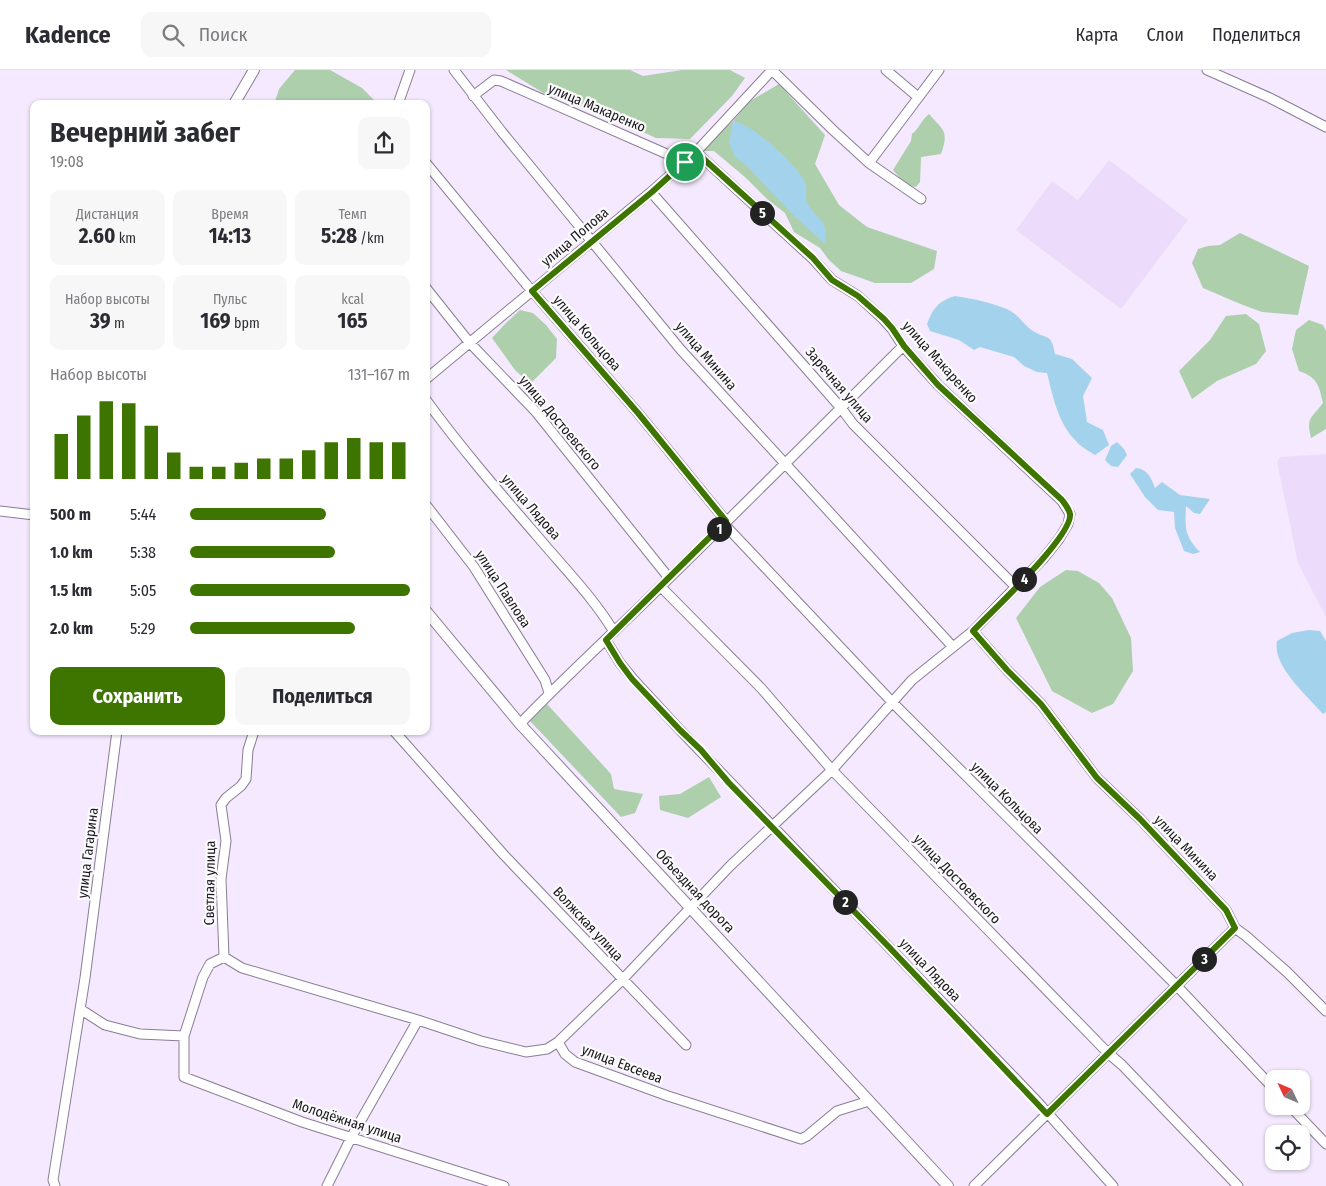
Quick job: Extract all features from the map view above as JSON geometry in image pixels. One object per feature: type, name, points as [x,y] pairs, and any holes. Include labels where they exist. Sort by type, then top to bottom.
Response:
[{"type":"main road","points":[[236,100],[254,70]]},
{"type":"main road","name":"Объездная дорога","points":[[430,616],[520,724],[948,1186]]},
{"type":"street","points":[[399,100],[410,70]]},
{"type":"street","name":"улица Минина","points":[[454,70],[473,96],[681,350],[953,647]]},
{"type":"street","points":[[772,70],[869,163],[921,199]]},
{"type":"street","name":"улица Попова","points":[[430,376],[652,192],[696,152],[772,70]]},
{"type":"street","points":[[886,70],[918,97]]},
{"type":"street","points":[[869,163],[939,70]]},
{"type":"street","points":[[1207,70],[1270,98],[1326,127]]},
{"type":"street","name":"улица Макаренко","points":[[473,96],[494,80],[501,81],[685,162]]},
{"type":"street","name":"улица Макаренко","points":[[696,152],[813,258],[832,280],[858,296],[884,319],[904,346],[938,385],[1062,500],[1070,514],[1068,524],[1043,559],[1016,587]]},
{"type":"street","name":"улица Кольцова","points":[[430,168],[532,291],[638,413],[725,523],[893,703],[1176,986],[1265,1080]]},
{"type":"street","name":"Заречная улица","points":[[652,192],[853,424],[1016,587]]},
{"type":"street","name":"улица Достоевского","points":[[430,294],[469,342],[536,412],[669,578]]},
{"type":"street","points":[[520,724],[549,693],[606,640],[904,346]]},
{"type":"street","name":"улица Лядова","points":[[430,405],[490,481],[595,604],[614,632]]},
{"type":"street","name":"улица Павлова","points":[[430,510],[474,567],[545,680],[549,693]]},
{"type":"street","points":[[0,511],[30,515]]},
{"type":"street","name":"улица Достоевского","points":[[661,586],[760,688],[832,770],[1238,1186]]},
{"type":"street","points":[[80,1009],[105,1025],[140,1034],[184,1036],[206,969],[210,964],[224,956],[242,968],[418,1020],[481,1041],[526,1052],[547,1049],[558,1042],[622,980],[723,872],[832,770],[912,680],[973,631],[1016,587]]},
{"type":"street","name":"улица Минина","points":[[973,631],[1007,670],[1041,704],[1097,778],[1140,819],[1226,910],[1235,928],[1287,972],[1326,1011]]},
{"type":"street","name":"улица Лядова","points":[[606,640],[632,679],[888,946],[1113,1186]]},
{"type":"street","name":"улица Гагарина","points":[[55,1186],[57,1156],[85,978],[117,735]]},
{"type":"street","name":"Светлая улица","points":[[224,956],[221,879],[226,841],[221,805],[246,779],[248,750],[253,735]]},
{"type":"street","name":"Волжская улица","points":[[398,735],[472,820],[622,980],[686,1045]]},
{"type":"street","points":[[974,1186],[1235,928]]},
{"type":"street","points":[[327,1186],[352,1136],[418,1020]]},
{"type":"street","name":"Молодёжная улица","points":[[184,1036],[184,1077],[302,1122],[352,1136],[504,1186]]},
{"type":"street","name":"улица Евсеева","points":[[558,1042],[566,1054],[575,1062],[668,1096],[801,1139],[837,1111],[869,1101]]},
{"type":"street","points":[[1299,1115],[1326,1144]]},
{"type":"shaded area","points":[[1109,160],[1188,220],[1121,309],[1016,230],[1052,181],[1078,200]]},
{"type":"shaded area","points":[[1326,454],[1326,617],[1298,563],[1277,462],[1280,457]]},
{"type":"green space","points":[[295,70],[330,70],[362,88],[374,100],[275,100],[279,89]]},
{"type":"green space","points":[[506,70],[630,70],[643,76],[682,70],[730,70],[745,78],[732,96],[690,139],[656,138],[605,115],[545,94]]},
{"type":"green space","points":[[779,84],[825,135],[815,164],[839,205],[867,227],[937,251],[934,269],[911,283],[875,283],[841,271],[820,248],[794,232],[785,213],[714,151],[697,151],[733,121],[750,101]]},
{"type":"green space","points":[[929,114],[944,132],[945,140],[941,154],[921,157],[920,182],[916,187],[906,183],[893,170],[911,141],[912,134]]},
{"type":"green space","points":[[1240,233],[1309,266],[1298,315],[1262,312],[1203,288],[1192,263],[1198,249],[1220,245]]},
{"type":"green space","points":[[520,310],[533,313],[557,339],[556,358],[530,384],[515,370],[492,338]]},
{"type":"green space","points":[[1246,314],[1259,324],[1266,351],[1256,364],[1217,381],[1192,399],[1179,371],[1210,340],[1226,316]]},
{"type":"green space","points":[[1309,320],[1323,325],[1326,331],[1326,429],[1311,438],[1309,422],[1323,403],[1316,382],[1310,376],[1299,371],[1292,349],[1296,330]]},
{"type":"green space","points":[[1066,570],[1078,571],[1099,583],[1112,598],[1131,638],[1133,671],[1113,704],[1092,713],[1052,691],[1016,618],[1040,587]]},
{"type":"green space","points":[[547,704],[611,774],[614,789],[643,794],[635,813],[621,817],[530,721]]},
{"type":"green space","points":[[709,777],[721,797],[688,818],[660,810],[659,796],[680,794]]},
{"type":"water","points":[[733,121],[751,129],[762,137],[783,155],[800,174],[806,184],[807,202],[826,230],[825,244],[793,215],[745,164],[735,157],[729,142]]},
{"type":"water","points":[[955,296],[1007,309],[1018,316],[1030,329],[1048,338],[1054,347],[1055,354],[1072,359],[1092,378],[1083,396],[1087,422],[1103,430],[1109,445],[1095,455],[1080,445],[1070,434],[1060,418],[1047,373],[1037,372],[1024,366],[1014,357],[980,347],[974,350],[959,340],[930,331],[927,324],[934,310],[944,300]]},
{"type":"water","points":[[1117,442],[1127,455],[1118,467],[1111,466],[1105,460],[1111,446]]},
{"type":"water","points":[[1136,468],[1146,472],[1155,488],[1162,482],[1180,495],[1210,499],[1200,514],[1194,513],[1186,506],[1188,536],[1200,552],[1193,554],[1184,551],[1175,528],[1174,512],[1158,510],[1145,497],[1130,474]]},
{"type":"water","points":[[1309,630],[1320,631],[1326,641],[1326,712],[1323,714],[1292,680],[1285,670],[1277,651],[1277,641],[1292,633]]},
{"type":"route","points":[[696,152],[813,258],[832,280],[858,296],[884,319],[904,346],[938,385],[1062,500],[1070,514],[1068,524],[1059,539],[1043,559],[973,631],[1007,670],[1041,704],[1097,778],[1140,819],[1226,910],[1235,928],[1047,1114],[1034,1098],[729,783],[701,750],[632,679],[606,640],[726,521],[638,413],[532,291],[652,192],[685,162],[696,152]]}]
